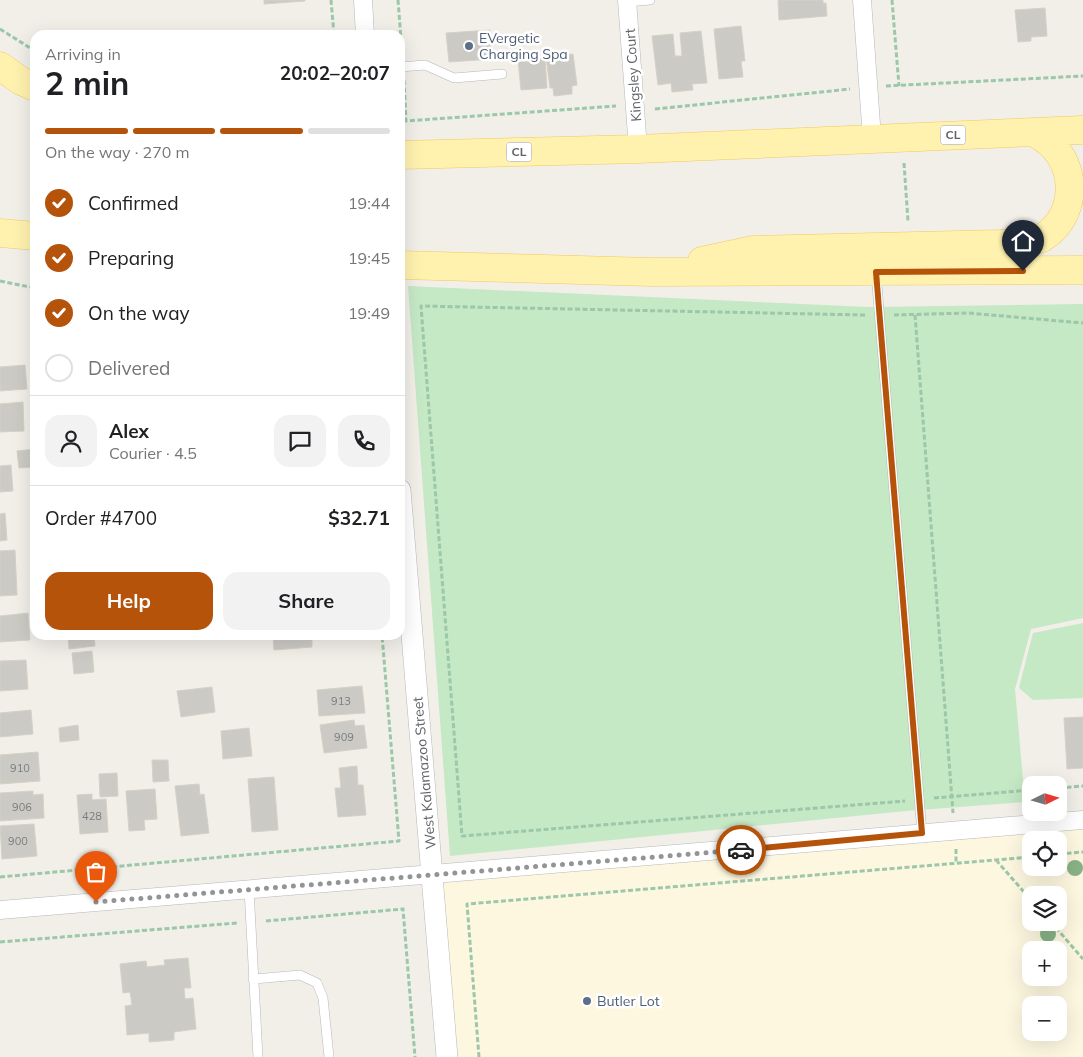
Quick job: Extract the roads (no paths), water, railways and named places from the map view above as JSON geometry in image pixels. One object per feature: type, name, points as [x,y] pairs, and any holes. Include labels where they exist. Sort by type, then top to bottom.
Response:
[{"type":"main road","name":"CL","points":[[405,155],[638,149],[1083,130]]},
{"type":"main road","points":[[651,272],[753,250],[1000,244],[1040,239],[1061,222],[1070,197],[1070,182],[1066,162],[1061,152],[1045,137],[1034,132]]},
{"type":"main road","points":[[0,233],[30,236]]},
{"type":"main road","points":[[405,264],[651,272],[1083,270]]},
{"type":"street","points":[[363,0],[365,30]]},
{"type":"street","points":[[862,0],[872,138]]},
{"type":"street","name":"Kingsley Court","points":[[627,1],[638,149]]},
{"type":"street","name":"West Kalamazoo Street","points":[[405,550],[447,1057]]},
{"type":"street","points":[[0,910],[1083,820]]},
{"type":"lane","points":[[627,1],[650,0]]},
{"type":"lane","points":[[405,67],[425,65],[454,78],[502,74]]},
{"type":"lane","points":[[876,272],[922,833]]},
{"type":"lane","points":[[250,890],[258,1057]]},
{"type":"lane","points":[[253,979],[300,974],[317,983],[323,998],[329,1057]]},
{"type":"place","name":"EVergetic Charging Spa","points":[[469,46]]},
{"type":"place","name":"Butler Lot","points":[[587,1001]]}]
